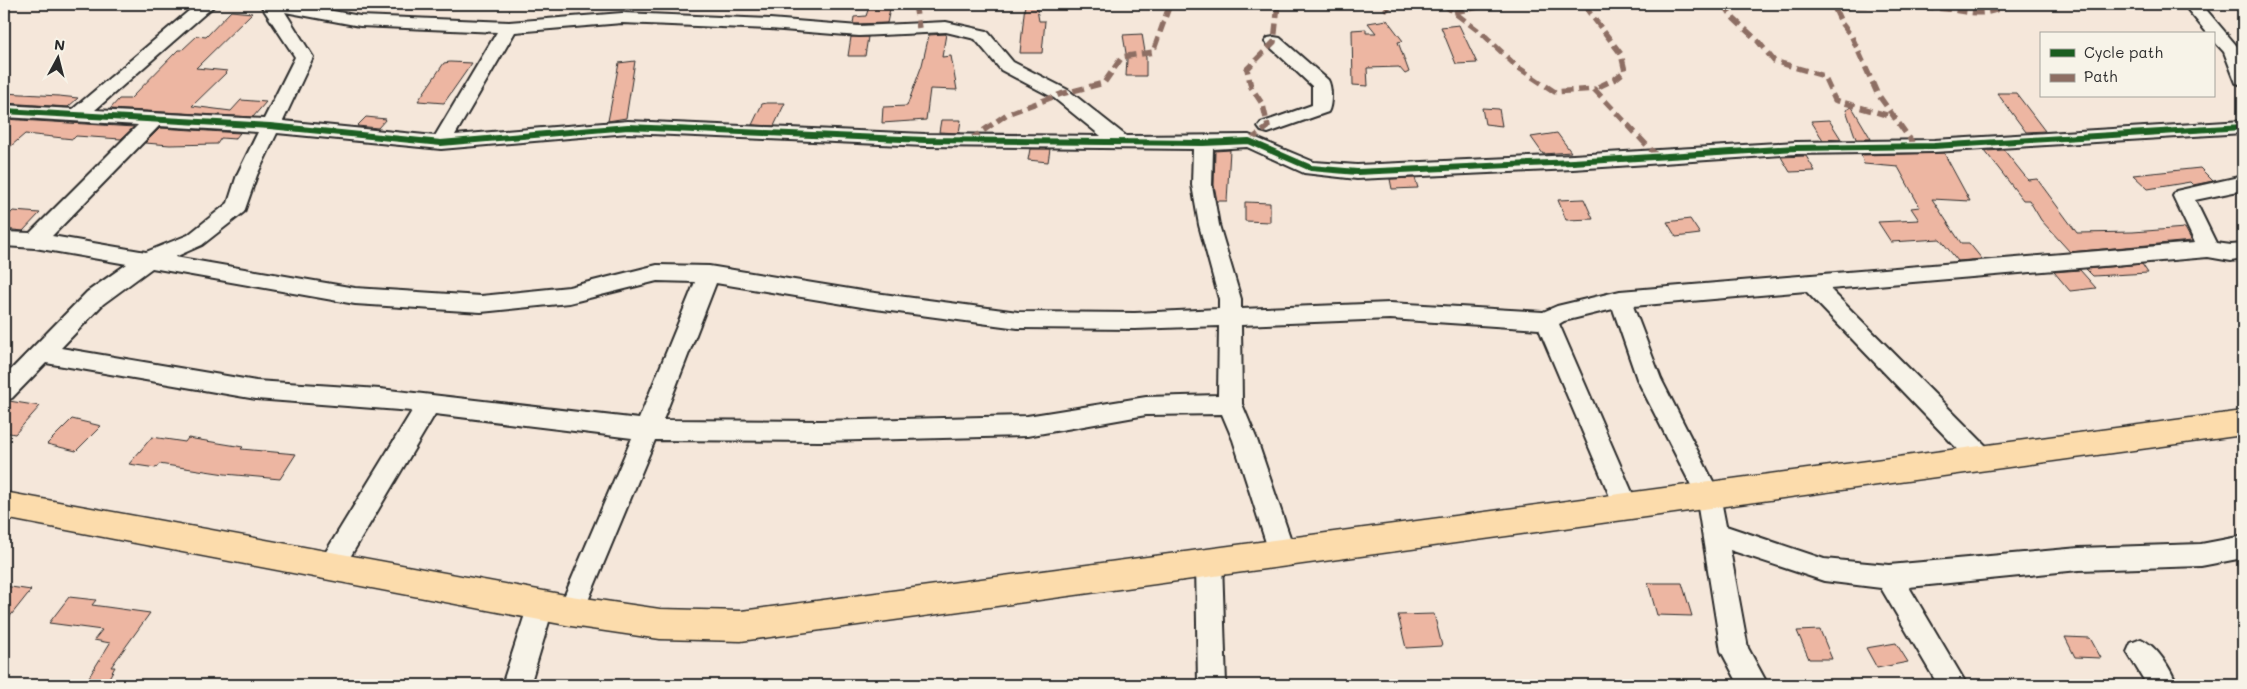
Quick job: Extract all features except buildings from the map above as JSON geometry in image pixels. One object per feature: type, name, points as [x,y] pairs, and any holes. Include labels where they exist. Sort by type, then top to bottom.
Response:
[{"type":"main road","points":[[4,505],[571,611],[660,624],[741,626],[2243,423]]},
{"type":"street","points":[[76,116],[207,4]]},
{"type":"street","points":[[270,4],[360,21],[509,26],[622,18],[770,24],[859,31],[946,27],[982,35],[1007,66],[1061,94],[1121,142]]},
{"type":"street","points":[[4,392],[95,298],[148,260],[195,240],[237,207],[247,176],[304,57],[270,4]]},
{"type":"street","points":[[2197,10],[2232,51],[2243,79]]},
{"type":"street","points":[[441,143],[509,26]]},
{"type":"street","points":[[1268,126],[1322,108],[1321,84],[1274,42]]},
{"type":"street","points":[[4,111],[76,116],[156,118],[270,126],[441,143],[628,127],[925,140],[1202,143],[1249,141],[1311,168],[1357,172],[1572,162],[1796,148],[1944,146],[2243,127]]},
{"type":"street","points":[[35,242],[156,118]]},
{"type":"street","points":[[1202,143],[1202,185],[1209,225],[1230,299],[1228,316],[1230,404],[1245,440],[1282,552]]},
{"type":"street","points":[[2208,249],[2184,196],[2243,183]]},
{"type":"street","points":[[4,239],[35,242],[148,260],[356,296],[481,304],[569,295],[657,273],[709,274],[868,300],[1018,320],[1135,321],[1390,311],[1547,321],[1557,314],[1620,299],[2208,249],[2231,253],[2243,251]]},
{"type":"street","points":[[571,611],[647,430],[709,274]]},
{"type":"street","points":[[1810,282],[1982,458]]},
{"type":"street","points":[[1620,299],[1649,379],[1708,494],[1735,651],[1754,685]]},
{"type":"street","points":[[1547,321],[1626,506]]},
{"type":"street","points":[[41,353],[256,390],[380,398],[647,430],[822,431],[1027,426],[1146,406],[1230,404]]},
{"type":"street","points":[[331,566],[428,405]]},
{"type":"street","points":[[1714,533],[1824,570],[1889,577],[2079,559],[2201,554],[2243,547]]},
{"type":"street","points":[[1210,562],[1212,685]]},
{"type":"street","points":[[1889,577],[1953,685]]},
{"type":"street","points":[[516,685],[541,605]]},
{"type":"street","points":[[2141,652],[2163,685]]},
{"type":"marked path","points":[[915,4],[919,28]]},
{"type":"marked path","points":[[970,140],[1007,114],[1061,94],[1104,83],[1122,57],[1153,52],[1170,4]]},
{"type":"marked path","points":[[1249,141],[1268,127],[1263,105],[1251,87],[1247,69],[1274,42],[1278,4]]},
{"type":"marked path","points":[[1385,11],[1391,4]]},
{"type":"marked path","points":[[1443,4],[1484,35],[1516,66],[1555,92],[1594,89],[1657,156]]},
{"type":"marked path","points":[[1454,12],[1494,4]]},
{"type":"marked path","points":[[1587,4],[1589,12],[1621,54],[1625,71],[1615,79],[1594,89]]},
{"type":"marked path","points":[[1724,4],[1734,19],[1757,40],[1774,61],[1824,76],[1835,100],[1893,117]]},
{"type":"marked path","points":[[1915,146],[1877,93],[1852,37],[1842,24],[1835,9],[1859,5],[1890,5],[1984,13],[1996,10],[1999,4]]},
{"type":"cycle path","points":[[4,111],[270,126],[441,143],[628,127],[925,140],[1203,143],[1249,141],[1311,168],[1357,172],[1573,162],[1796,148],[1934,146],[2243,127]]}]
